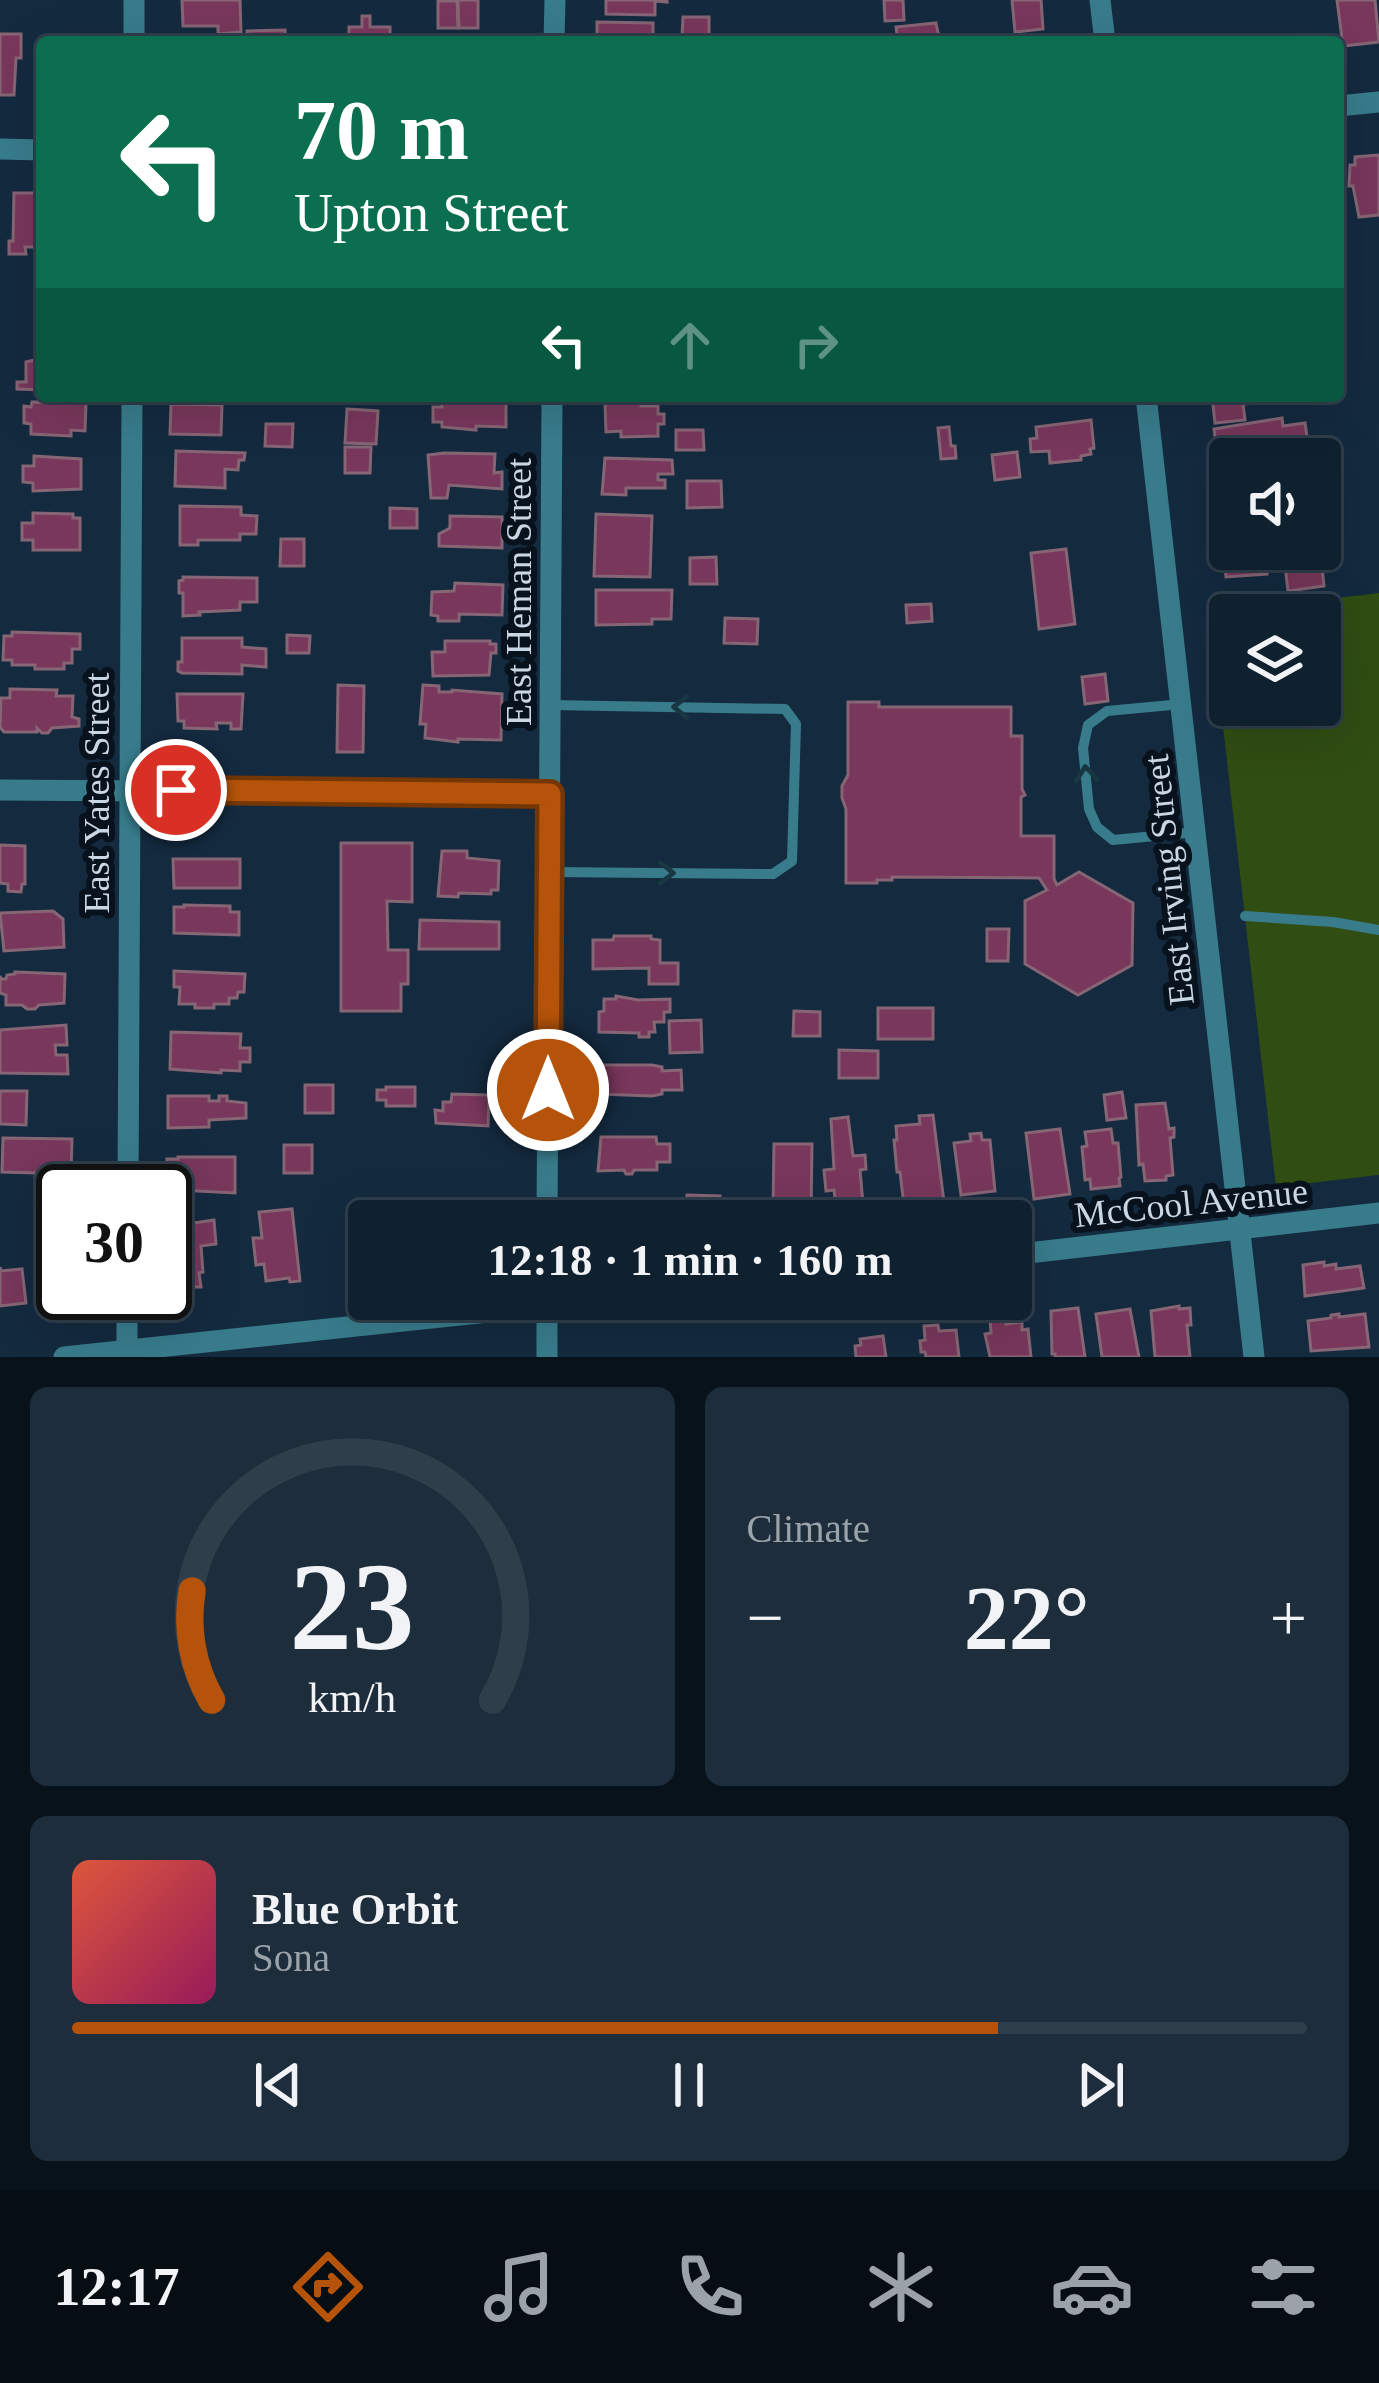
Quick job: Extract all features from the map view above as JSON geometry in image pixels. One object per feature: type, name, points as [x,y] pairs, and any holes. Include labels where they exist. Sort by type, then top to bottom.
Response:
[{"type":"street","points":[[134,0],[134,36]]},
{"type":"street","points":[[554,36],[555,0]]},
{"type":"street","points":[[1100,0],[1104,36]]},
{"type":"street","points":[[1344,105],[1379,102]]},
{"type":"street","points":[[0,149],[36,149]]},
{"type":"street","name":"East Yates Street","points":[[128,1164],[132,402]]},
{"type":"street","name":"East Heman Street","points":[[548,1200],[552,402]]},
{"type":"street","name":"East Irving Street","points":[[1147,402],[1254,1357]]},
{"type":"street","points":[[0,790],[550,794]]},
{"type":"street","name":"McCool Avenue","points":[[1032,1253],[1379,1214]]},
{"type":"street","points":[[127,1320],[127,1353]]},
{"type":"street","points":[[64,1357],[399,1320]]},
{"type":"street","points":[[547,1320],[547,1357]]},
{"type":"lane","points":[[1182,704],[1107,711],[1088,725],[1083,748],[1089,809],[1097,827],[1113,840],[1196,832]]},
{"type":"lane","points":[[549,872],[773,874],[792,861],[796,724],[785,709],[550,705]]},
{"type":"lane","points":[[1245,916],[1379,929]]},
{"type":"green space","points":[[1379,593],[1379,1175],[1276,1187],[1223,726],[1341,726],[1341,597]]},
{"type":"building","points":[[182,0],[240,0],[241,32],[218,34],[218,26],[183,26]]},
{"type":"building","points":[[458,0],[478,0],[478,28],[459,28]]},
{"type":"building","points":[[606,0],[667,0],[667,2],[655,1],[655,15],[606,14]]},
{"type":"building","points":[[884,0],[903,0],[904,20],[885,21]]},
{"type":"building","points":[[1012,0],[1041,0],[1043,29],[1015,32]]},
{"type":"building","points":[[1337,0],[1375,0],[1379,42],[1344,46]]},
{"type":"building","points":[[438,1],[457,1],[458,28],[438,28]]},
{"type":"building","points":[[362,16],[370,16],[370,27],[390,27],[390,36],[349,36],[349,27],[362,27]]},
{"type":"building","points":[[683,17],[709,17],[709,36],[682,36]]},
{"type":"building","points":[[597,22],[653,23],[653,36],[597,36]]},
{"type":"building","points":[[936,23],[939,36],[897,36],[896,27]]},
{"type":"building","points":[[285,30],[285,36],[247,36],[247,31]]},
{"type":"building","points":[[0,34],[21,34],[14,95],[0,95]]},
{"type":"building","points":[[1379,155],[1379,215],[1359,217],[1353,186],[1349,186],[1350,165],[1355,165],[1355,157]]},
{"type":"building","points":[[14,193],[36,193],[36,247],[25,247],[26,254],[9,254],[9,241],[13,241]]},
{"type":"building","points":[[36,360],[36,390],[17,389],[17,382],[26,382],[26,362]]},
{"type":"building","points":[[32,402],[86,403],[85,431],[71,430],[71,436],[31,434],[31,424],[24,423],[24,406],[31,407]]},
{"type":"building","points":[[442,402],[506,402],[506,427],[442,427],[442,422],[433,422],[433,407],[442,407]]},
{"type":"building","points":[[641,402],[641,406],[658,406],[658,414],[664,414],[658,436],[621,437],[621,431],[606,432],[605,403]]},
{"type":"building","points":[[1213,402],[1256,402],[1243,404],[1245,420],[1215,423]]},
{"type":"building","points":[[171,404],[222,405],[221,435],[170,434]]},
{"type":"building","points":[[347,409],[378,411],[376,444],[345,443]]},
{"type":"building","points":[[1282,418],[1283,426],[1305,423],[1307,438],[1215,438],[1214,429]]},
{"type":"building","points":[[1091,420],[1094,448],[1081,460],[1050,463],[1049,451],[1031,452],[1036,427]]},
{"type":"building","points":[[266,424],[293,424],[292,447],[265,446]]},
{"type":"building","points":[[949,427],[956,458],[941,459],[938,428]]},
{"type":"building","points":[[676,430],[703,430],[704,450],[676,450]]},
{"type":"building","points":[[345,447],[371,447],[370,473],[345,473]]},
{"type":"building","points":[[176,451],[245,453],[238,470],[225,469],[225,488],[175,486]]},
{"type":"building","points":[[1017,452],[1020,477],[995,480],[992,455]]},
{"type":"building","points":[[495,454],[494,473],[502,472],[502,489],[449,485],[447,498],[431,498],[428,455]]},
{"type":"building","points":[[34,456],[81,459],[81,489],[33,491],[33,483],[23,482],[23,466],[34,466]]},
{"type":"building","points":[[605,458],[672,460],[673,474],[658,474],[665,488],[626,488],[626,495],[602,494]]},
{"type":"building","points":[[687,481],[721,481],[722,507],[687,508]]},
{"type":"building","points":[[180,506],[241,507],[241,515],[257,516],[256,534],[240,534],[240,540],[180,545]]},
{"type":"building","points":[[390,508],[417,509],[417,528],[390,528]]},
{"type":"building","points":[[33,513],[80,518],[80,550],[33,550],[33,540],[22,540],[22,523],[33,523]]},
{"type":"building","points":[[596,514],[652,516],[650,577],[594,576]]},
{"type":"building","points":[[450,516],[502,517],[502,548],[439,546],[439,534],[450,528]]},
{"type":"building","points":[[281,539],[304,539],[304,566],[280,566]]},
{"type":"building","points":[[1066,549],[1075,624],[1039,629],[1031,553]]},
{"type":"building","points":[[716,557],[717,584],[690,584],[690,558]]},
{"type":"building","points":[[1225,570],[1267,570],[1267,574],[1226,577]]},
{"type":"building","points":[[1286,570],[1322,570],[1324,586],[1288,591]]},
{"type":"building","points":[[183,577],[257,578],[257,602],[240,602],[240,610],[183,616],[179,581]]},
{"type":"building","points":[[455,583],[503,585],[502,615],[459,614],[459,621],[438,621],[438,616],[431,615],[432,592],[454,591]]},
{"type":"building","points":[[596,590],[672,590],[671,619],[596,625]]},
{"type":"building","points":[[931,604],[932,621],[907,623],[906,605]]},
{"type":"building","points":[[725,618],[758,619],[757,644],[724,643]]},
{"type":"building","points":[[12,632],[80,634],[80,649],[72,649],[72,663],[64,663],[64,669],[12,665],[12,660],[3,660],[4,636]]},
{"type":"building","points":[[287,635],[310,636],[309,653],[287,653]]},
{"type":"building","points":[[182,638],[242,638],[242,647],[266,649],[266,667],[242,665],[242,674],[182,673],[178,662],[182,662]]},
{"type":"building","points":[[445,641],[496,644],[489,675],[433,676],[432,652],[445,652]]},
{"type":"building","points":[[1105,674],[1108,701],[1085,704],[1082,677]]},
{"type":"building","points":[[338,685],[364,686],[363,752],[337,752]]},
{"type":"building","points":[[423,685],[439,686],[439,692],[502,694],[501,740],[425,738],[426,724],[420,724]]},
{"type":"building","points":[[10,689],[57,690],[56,696],[73,696],[72,717],[79,719],[79,726],[52,728],[48,733],[37,728],[37,732],[4,732],[1,698],[10,698]]},
{"type":"building","points":[[177,694],[243,694],[241,729],[231,729],[231,723],[216,723],[217,729],[184,728],[184,721],[178,721]]},
{"type":"building","points":[[848,702],[879,702],[879,707],[1011,707],[1011,736],[1022,736],[1021,836],[1054,836],[1057,885],[1079,872],[1133,903],[1132,965],[1078,995],[1025,964],[1025,901],[1047,890],[1039,878],[892,877],[877,883],[846,883],[842,786],[848,775]]},
{"type":"building","points":[[341,843],[412,843],[412,902],[387,901],[388,950],[408,950],[408,984],[401,984],[401,1011],[341,1011]]},
{"type":"building","points":[[0,845],[25,846],[21,892],[8,891],[8,884],[0,883]]},
{"type":"building","points":[[442,851],[467,851],[467,858],[499,861],[498,890],[438,896]]},
{"type":"building","points":[[173,859],[240,859],[240,888],[174,888]]},
{"type":"building","points":[[230,906],[230,912],[239,912],[239,935],[174,933],[174,907]]},
{"type":"building","points":[[53,911],[63,919],[64,947],[4,951],[0,913]]},
{"type":"building","points":[[420,920],[499,922],[499,949],[419,949]]},
{"type":"building","points":[[987,929],[1009,929],[1008,961],[987,961]]},
{"type":"building","points":[[614,936],[660,940],[660,963],[678,963],[678,984],[649,984],[649,968],[593,969],[593,940],[613,940]]},
{"type":"building","points":[[174,971],[245,974],[244,992],[214,1008],[179,1004]]},
{"type":"building","points":[[15,972],[65,974],[64,1003],[35,1009],[6,1005],[0,976],[6,979]]},
{"type":"building","points":[[604,999],[670,999],[670,1012],[664,1012],[664,1022],[654,1022],[655,1032],[649,1032],[649,1037],[599,1032]]},
{"type":"building","points":[[878,1008],[933,1008],[933,1039],[878,1039]]},
{"type":"building","points":[[794,1011],[820,1012],[820,1036],[793,1036]]},
{"type":"building","points":[[701,1020],[702,1052],[670,1053],[669,1021]]},
{"type":"building","points":[[66,1025],[67,1045],[55,1045],[56,1055],[67,1055],[68,1074],[0,1073],[0,1030]]},
{"type":"building","points":[[171,1032],[241,1034],[240,1048],[250,1048],[250,1062],[240,1062],[240,1071],[221,1073],[170,1069]]},
{"type":"building","points":[[839,1050],[878,1051],[878,1078],[839,1078]]},
{"type":"building","points":[[598,1065],[681,1070],[682,1090],[662,1090],[652,1096],[598,1094]]},
{"type":"building","points":[[305,1085],[333,1085],[333,1113],[305,1113]]},
{"type":"building","points":[[415,1087],[415,1106],[386,1106],[386,1100],[377,1100],[377,1090]]},
{"type":"building","points":[[0,1091],[27,1091],[26,1125],[0,1124]]},
{"type":"building","points":[[1122,1092],[1126,1118],[1107,1120],[1104,1095]]},
{"type":"building","points":[[452,1094],[489,1095],[488,1126],[436,1123],[435,1110],[443,1111],[443,1102],[451,1102]]},
{"type":"building","points":[[168,1096],[209,1096],[209,1101],[219,1101],[219,1096],[227,1096],[227,1101],[246,1103],[246,1118],[209,1120],[209,1127],[168,1128]]},
{"type":"building","points":[[1165,1103],[1169,1129],[1174,1128],[1170,1138],[1173,1175],[1145,1181],[1143,1164],[1139,1165],[1136,1105]]},
{"type":"building","points":[[933,1115],[944,1200],[903,1200],[896,1126],[920,1124],[919,1116]]},
{"type":"building","points":[[848,1117],[853,1156],[865,1155],[866,1169],[860,1170],[863,1200],[835,1200],[834,1190],[826,1191],[824,1170],[834,1169],[831,1119]]},
{"type":"building","points":[[1060,1129],[1070,1194],[1034,1199],[1026,1133]]},
{"type":"building","points":[[1111,1129],[1113,1143],[1118,1143],[1120,1186],[1091,1189],[1090,1179],[1085,1180],[1085,1132]]},
{"type":"building","points":[[981,1133],[982,1140],[990,1140],[995,1191],[961,1195],[954,1143],[971,1141],[970,1134]]},
{"type":"building","points":[[601,1137],[656,1137],[657,1144],[670,1144],[670,1162],[657,1162],[657,1170],[634,1170],[632,1174],[598,1171]]},
{"type":"building","points":[[3,1138],[72,1139],[71,1164],[36,1164],[36,1173],[2,1172]]},
{"type":"building","points":[[774,1144],[812,1144],[811,1200],[773,1200]]},
{"type":"building","points":[[284,1145],[312,1145],[312,1173],[284,1173]]},
{"type":"building","points":[[235,1157],[235,1193],[192,1191],[192,1164],[167,1164],[167,1159]]},
{"type":"building","points":[[687,1195],[720,1196],[720,1200],[687,1200]]},
{"type":"building","points":[[292,1209],[300,1281],[266,1281],[264,1264],[256,1265],[253,1238],[262,1238],[259,1212]]},
{"type":"building","points":[[214,1220],[216,1244],[201,1246],[201,1287],[192,1287],[192,1223]]},
{"type":"building","points":[[1324,1262],[1324,1266],[1336,1264],[1336,1269],[1360,1266],[1364,1288],[1305,1296],[1303,1265]]},
{"type":"building","points":[[0,1267],[1,1271],[22,1269],[26,1303],[0,1306]]},
{"type":"building","points":[[1078,1308],[1085,1357],[1055,1357],[1051,1311]]},
{"type":"building","points":[[1190,1308],[1190,1357],[1155,1357],[1151,1311]]},
{"type":"building","points":[[1130,1309],[1139,1357],[1102,1357],[1096,1314]]},
{"type":"building","points":[[1365,1314],[1369,1347],[1311,1351],[1308,1321]]},
{"type":"building","points":[[990,1320],[1022,1322],[1022,1330],[1028,1329],[1031,1357],[990,1357],[985,1334],[991,1333]]},
{"type":"building","points":[[938,1325],[939,1331],[956,1330],[959,1357],[926,1357],[921,1352],[924,1326]]},
{"type":"building","points":[[883,1336],[886,1357],[856,1357],[860,1339]]},
{"type":"route","points":[[176,790],[550,794],[548,1090]]}]
